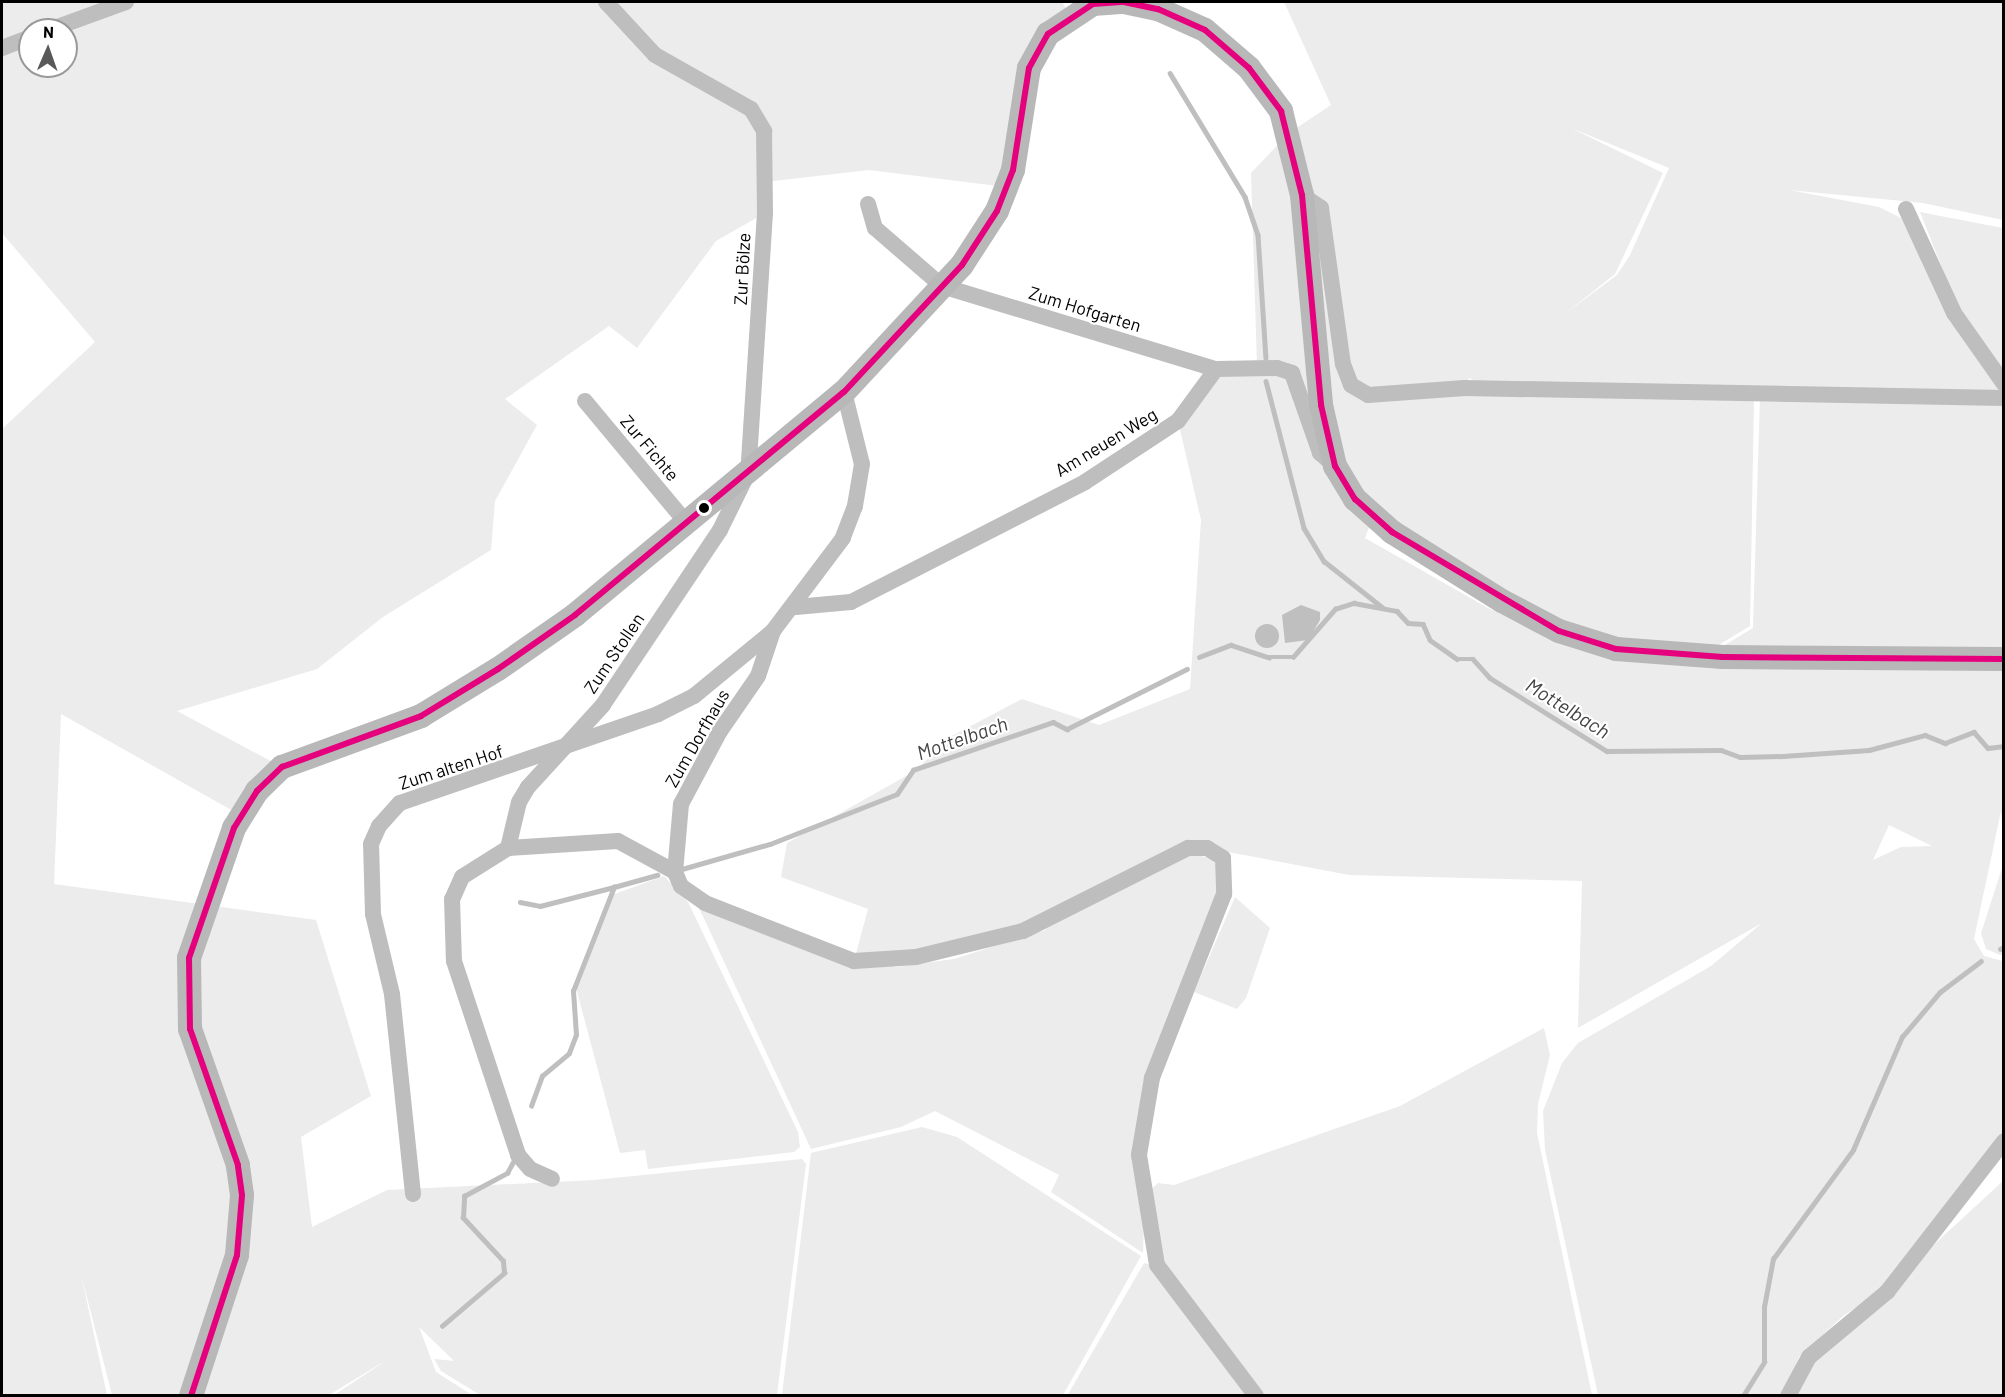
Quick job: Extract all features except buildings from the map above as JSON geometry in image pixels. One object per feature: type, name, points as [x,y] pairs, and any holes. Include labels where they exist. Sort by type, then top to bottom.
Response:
[{"type":"main road","points":[[191,1395],[237,1255],[241,1222],[238,1165],[197,1052],[186,991],[204,906],[234,828],[257,791],[282,767],[421,716],[498,669],[575,615],[684,520],[748,473],[844,392],[942,286],[997,211],[1013,170],[1029,68],[1048,34],[1093,4],[1124,2],[1158,9],[1205,30],[1249,68],[1281,111],[1302,195],[1321,405],[1335,466],[1356,499],[1442,564],[1559,631],[1616,649],[1723,657],[2004,659]]},
{"type":"street","points":[[78,19],[126,2]]},
{"type":"street","name":"Zur Bölze","points":[[606,2],[654,55],[719,88],[752,109],[764,131],[765,213],[748,473]]},
{"type":"street","points":[[2,48],[18,42]]},
{"type":"street","points":[[1302,195],[1321,208],[1343,364],[1351,385],[1368,394],[1465,388],[2004,398]]},
{"type":"street","points":[[868,204],[874,228],[942,286]]},
{"type":"street","points":[[1906,209],[1912,231],[1954,313],[2004,384]]},
{"type":"street","name":"Zum Hofgarten","points":[[942,286],[1215,369]]},
{"type":"street","points":[[1215,369],[1276,368],[1292,373],[1320,453],[1335,466]]},
{"type":"street","name":"Am neuen Weg","points":[[796,607],[851,602],[1085,482],[1178,421],[1215,369]]},
{"type":"street","name":"Zum Dorfhaus","points":[[675,872],[681,804],[720,731],[758,676],[773,631],[796,607],[843,538],[855,506],[862,464],[844,392]]},
{"type":"street","name":"Zur Fichte","points":[[585,401],[684,520]]},
{"type":"street","name":"Zum Stollen","points":[[508,848],[519,802],[603,705],[720,530],[748,473]]},
{"type":"street","name":"Zum alten Hof","points":[[413,1194],[392,994],[374,915],[371,844],[379,826],[400,803],[567,747],[694,696],[773,631]]},
{"type":"street","points":[[552,1179],[530,1169],[518,1155],[454,961],[452,899],[462,877],[508,848],[618,841],[675,872],[681,886],[705,903],[854,961],[916,957],[1023,931],[1188,848],[1207,848],[1223,858],[1224,894],[1152,1078],[1139,1155],[1157,1265],[1256,1395]]},
{"type":"street","points":[[1788,1395],[1809,1357],[1887,1292],[2004,1141]]},
{"type":"shaded area","points":[[2,2],[1062,2],[1072,17],[1048,34],[1006,187],[869,170],[765,182],[765,213],[716,241],[637,348],[609,326],[505,399],[537,425],[495,501],[491,550],[383,617],[317,669],[177,711],[282,767],[242,816],[61,714],[54,884],[316,920],[371,1096],[301,1137],[312,1227],[387,1190],[594,1180],[802,1159],[806,1164],[777,1395],[480,1395],[441,1371],[434,1359],[454,1361],[419,1327],[436,1372],[472,1395],[334,1395],[390,1358],[329,1395],[112,1395],[81,1274],[107,1395],[2,1395],[2,429],[95,342],[2,233]]},
{"type":"shaded area","points":[[1284,2],[2003,2],[2003,220],[1923,203],[1789,190],[1879,207],[1901,218],[1999,391],[1754,397],[1750,626],[1712,649],[1639,643],[1559,624],[1376,509],[1365,538],[1488,608],[1571,646],[2003,665],[2003,843],[2001,811],[1974,939],[1984,956],[2003,961],[2003,1135],[1884,1289],[1843,1316],[1799,1357],[1784,1395],[1598,1395],[1545,1150],[1543,1111],[1562,1063],[1578,1043],[1711,966],[1762,923],[1578,1028],[1582,881],[1349,875],[1207,848],[1023,931],[854,961],[868,909],[781,877],[787,843],[915,771],[950,737],[1022,699],[1099,725],[1190,689],[1201,520],[1178,421],[1216,369],[1257,366],[1251,173],[1289,133],[1331,105]],"holes":[[[1571,128],[1669,168],[1630,255],[1617,275],[1566,313],[1615,274],[1663,173]],[[1469,378],[1496,393],[1465,388]],[[1889,825],[1932,846],[1901,847],[1873,860]]]},
{"type":"shaded area","points":[[1920,212],[2003,228],[2003,378],[1959,311]]},
{"type":"shaded area","points":[[1760,397],[2003,403],[2003,650],[1718,649],[1753,628]]},
{"type":"shaded area","points":[[1301,605],[1320,612],[1320,620],[1308,640],[1285,643],[1282,615]]},
{"type":"shaded area","points":[[1267,624],[1275,628],[1279,636],[1275,644],[1267,648],[1259,644],[1255,636],[1259,628]]},
{"type":"shaded area","points":[[1192,854],[1214,859],[1221,882],[1149,1078],[1143,1253],[1051,1192],[1059,1175],[935,1111],[901,1127],[811,1149],[700,910],[896,967],[954,959],[1045,930],[1056,918]]},
{"type":"shaded area","points":[[2003,865],[2004,954],[2000,955],[1986,949],[1981,933]]},
{"type":"shaded area","points":[[664,876],[688,902],[798,1132],[800,1147],[794,1152],[648,1169],[645,1150],[620,1153],[575,984],[612,895]]},
{"type":"shaded area","points":[[1235,897],[1270,928],[1246,998],[1237,1009],[1194,992]]},
{"type":"shaded area","points":[[1544,1028],[1550,1055],[1538,1104],[1537,1133],[1592,1395],[1264,1395],[1161,1258],[1149,1191],[1158,1183],[1174,1185],[1400,1106]]},
{"type":"shaded area","points":[[922,1127],[957,1137],[1141,1256],[1063,1395],[782,1395],[811,1153]]},
{"type":"shaded area","points":[[2003,1181],[2003,1395],[1795,1396],[1814,1355]]},
{"type":"shaded area","points":[[1144,1263],[1152,1265],[1252,1396],[1067,1396]]},
{"type":"waterway","points":[[1170,73],[1245,197],[1258,235],[1266,358]]},
{"type":"waterway","points":[[1266,381],[1304,528],[1324,561],[1382,607]]},
{"type":"waterway","name":"Mottelbach","points":[[1199,657],[1231,645],[1269,657],[1293,657],[1335,609],[1354,603],[1397,611],[1408,623],[1423,624],[1430,640],[1457,659],[1473,659],[1490,678],[1607,751],[1721,750],[1740,757],[1783,756],[1869,750],[1925,735],[1945,743],[1974,732],[1988,748],[2004,746]]},
{"type":"waterway","name":"Mottelbach","points":[[682,869],[770,844],[897,794],[913,770],[1053,722],[1067,729],[1187,669]]},
{"type":"waterway","name":"Mottelbach","points":[[531,1106],[542,1076],[569,1053],[576,1035],[573,991],[614,887],[657,875]]},
{"type":"waterway","points":[[520,902],[540,906],[614,887]]},
{"type":"waterway","points":[[2000,949],[2004,947]]},
{"type":"waterway","points":[[1743,1396],[1764,1362],[1764,1307],[1773,1259],[1853,1150],[1902,1037],[1940,992],[1981,961]]},
{"type":"waterway","points":[[442,1326],[504,1273],[503,1261],[463,1218],[464,1196],[507,1173],[513,1162]]},
{"type":"transit line","points":[[191,1396],[237,1255],[242,1195],[238,1165],[190,1029],[189,958],[234,828],[257,791],[282,767],[421,716],[498,669],[575,615],[844,392],[962,265],[997,211],[1013,170],[1029,68],[1048,34],[1093,4],[1124,2],[1158,9],[1205,30],[1249,68],[1281,111],[1302,195],[1321,405],[1335,466],[1355,499],[1392,532],[1559,631],[1616,649],[1723,657],[2004,659]]}]
